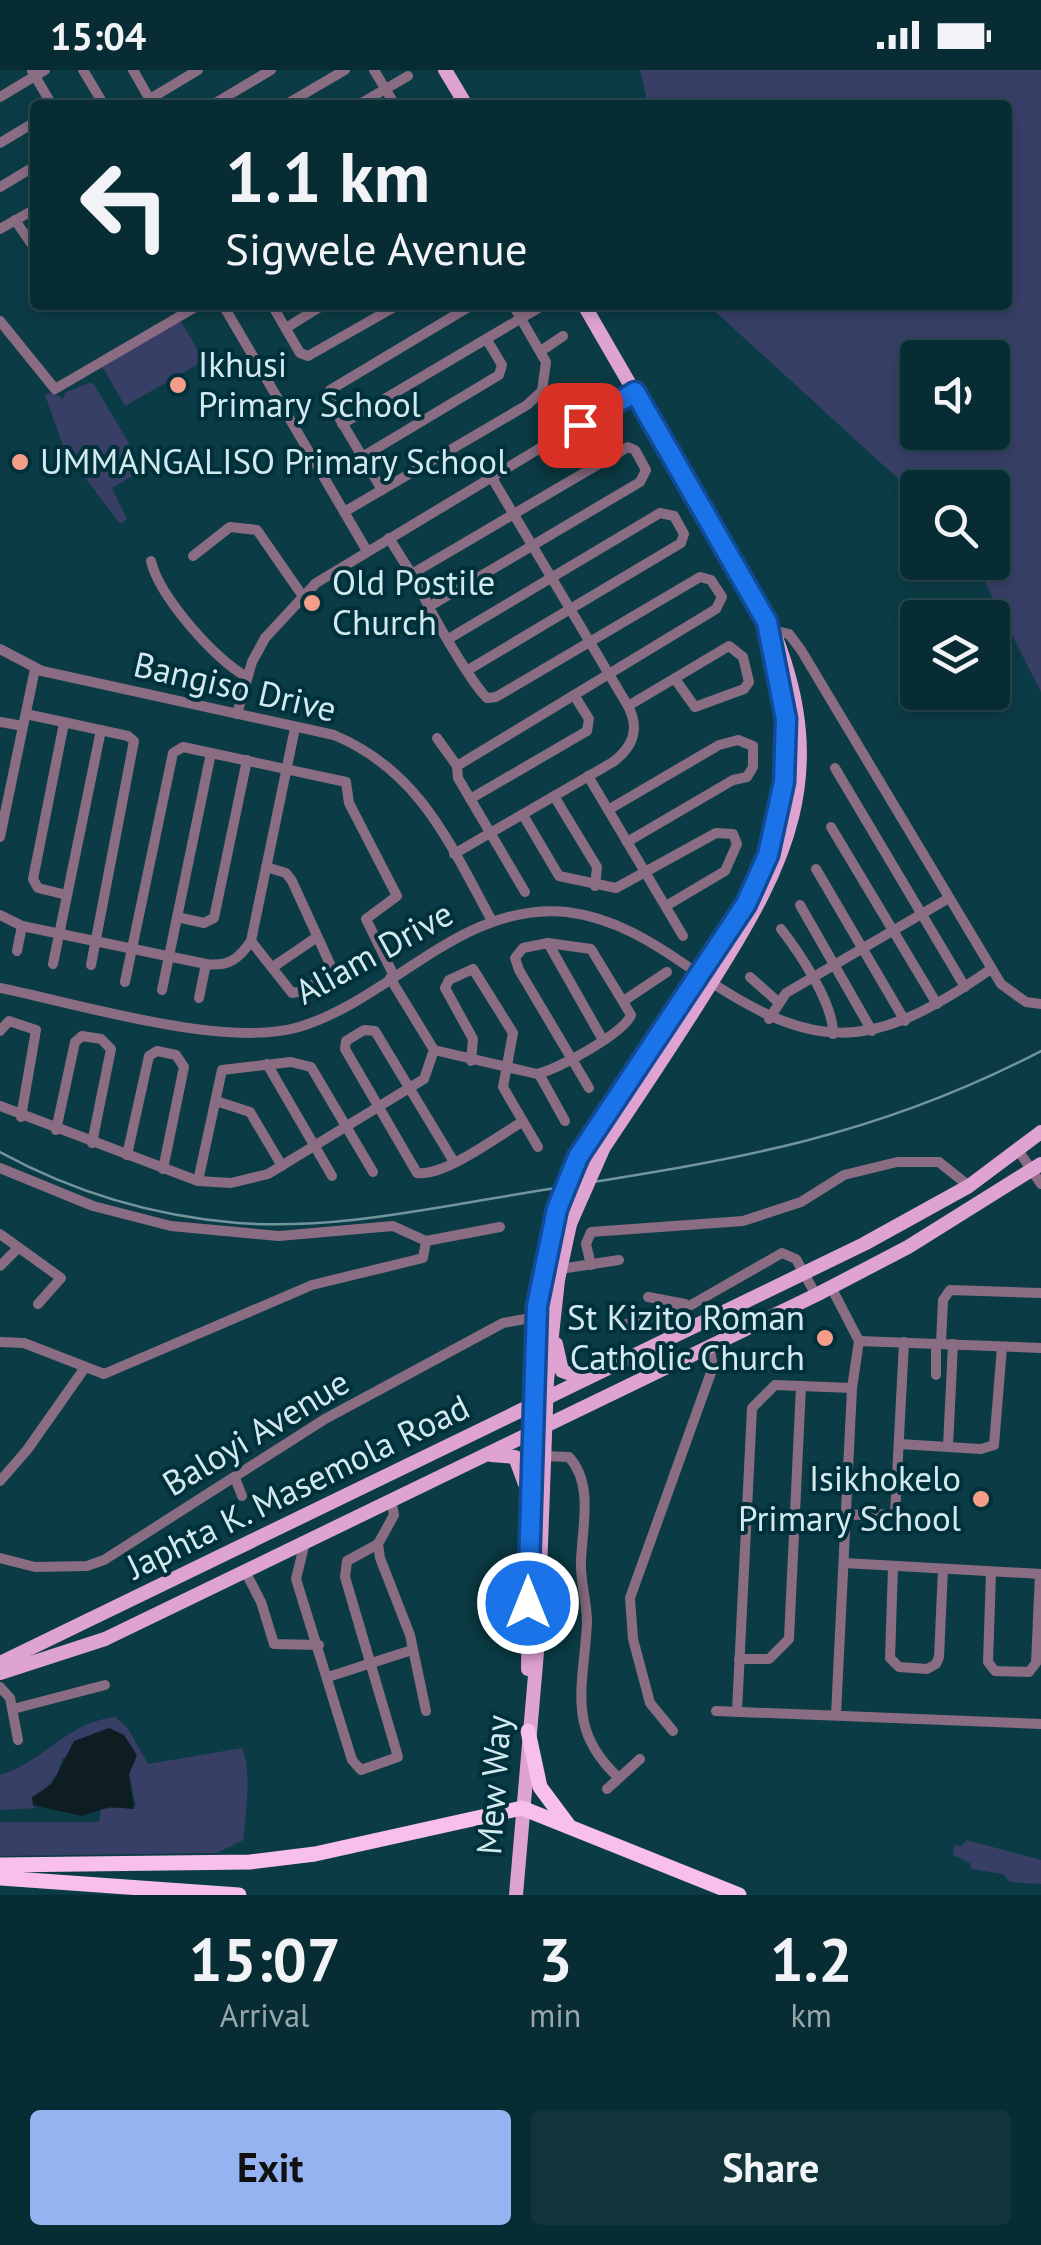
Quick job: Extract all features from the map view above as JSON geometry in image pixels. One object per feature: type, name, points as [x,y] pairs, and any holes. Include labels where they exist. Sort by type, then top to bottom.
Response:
[{"type":"highway","points":[[528,1731],[540,1786],[572,1829]]},
{"type":"highway","points":[[0,1865],[250,1862],[316,1854],[522,1808],[739,1895]]},
{"type":"highway","points":[[0,1878],[239,1895]]},
{"type":"main road","points":[[445,70],[463,100]]},
{"type":"main road","name":"Mew Way","points":[[517,1889],[554,1313],[570,1224],[604,1147],[707,979],[752,892],[782,798],[786,719],[769,627],[587,310]]},
{"type":"main road","name":"Mew Way","points":[[532,1680],[526,1642],[536,1317],[553,1224],[578,1157],[707,979]]},
{"type":"main road","name":"Japhta K. Masemola Road","points":[[0,1664],[864,1244],[969,1186],[1041,1132]]},
{"type":"main road","name":"Japhta K. Masemola Road","points":[[0,1673],[93,1645],[831,1288],[1038,1173]]},
{"type":"main road","points":[[864,1244],[875,1265]]},
{"type":"main road","points":[[554,1313],[560,1368],[569,1376],[586,1379]]},
{"type":"main road","points":[[476,1459],[503,1453],[512,1456],[529,1494]]},
{"type":"street","points":[[83,70],[101,100]]},
{"type":"street","points":[[133,70],[151,100]]},
{"type":"street","points":[[155,100],[198,70]]},
{"type":"street","points":[[220,100],[271,70]]},
{"type":"street","points":[[294,100],[345,70]]},
{"type":"street","points":[[374,70],[392,100]]},
{"type":"street","points":[[0,97],[37,72],[50,100]]},
{"type":"street","points":[[367,100],[408,76]]},
{"type":"street","points":[[0,143],[30,125]]},
{"type":"street","points":[[0,187],[30,169]]},
{"type":"street","points":[[0,229],[30,212]]},
{"type":"street","points":[[14,220],[30,242]]},
{"type":"street","points":[[0,322],[24,346],[55,389],[190,310]]},
{"type":"street","points":[[225,310],[367,550]]},
{"type":"street","points":[[275,310],[300,352],[312,355],[389,310]]},
{"type":"street","points":[[286,328],[315,310]]},
{"type":"street","points":[[382,490],[328,400],[333,387],[464,310]]},
{"type":"street","points":[[344,512],[536,399],[548,372],[541,351],[517,310]]},
{"type":"street","points":[[342,424],[535,310]]},
{"type":"street","points":[[541,351],[563,336]]},
{"type":"street","points":[[362,456],[499,375],[502,365],[486,340]]},
{"type":"street","points":[[237,714],[247,677],[265,638],[302,595],[367,550],[635,392]]},
{"type":"street","points":[[414,579],[418,570],[622,448],[635,450],[644,465],[646,475],[640,482],[430,606]]},
{"type":"street","points":[[454,854],[588,776],[631,744],[634,720],[492,478]]},
{"type":"street","points":[[450,638],[660,513],[674,516],[684,534],[682,543],[468,670]]},
{"type":"street","points":[[193,556],[230,527],[257,530],[302,595]]},
{"type":"street","points":[[389,538],[483,696],[492,698],[700,577],[711,580],[722,597],[716,609],[456,766]]},
{"type":"street","points":[[151,562],[163,588],[200,634],[230,666],[247,677]]},
{"type":"street","points":[[769,627],[789,634],[801,650],[1004,988],[1026,1002],[1041,1004]]},
{"type":"street","points":[[628,706],[674,679],[732,646],[746,662],[749,682],[744,690],[698,707],[674,679]]},
{"type":"street","name":"Bangiso Drive","points":[[0,649],[35,669],[334,736],[390,766],[417,791],[492,922]]},
{"type":"street","points":[[0,837],[4,797],[35,669]]},
{"type":"street","points":[[470,800],[586,730],[588,719],[574,695]]},
{"type":"street","points":[[0,722],[64,722],[128,736],[134,746],[90,965]]},
{"type":"street","points":[[64,722],[32,879],[38,888],[67,895]]},
{"type":"street","points":[[0,915],[22,926],[58,934],[206,964],[229,963],[251,940],[295,728]]},
{"type":"street","points":[[53,964],[100,730]]},
{"type":"street","points":[[437,738],[524,892]]},
{"type":"street","points":[[608,810],[719,744],[744,740],[753,746],[753,768],[747,777],[733,780],[627,842]]},
{"type":"street","points":[[125,982],[173,754],[184,747],[336,779],[347,784],[349,803],[397,896],[366,919],[392,977],[434,1050],[539,1074],[571,1058],[603,1040],[629,1021],[625,1000],[594,950],[548,943],[523,948],[514,958],[571,1058],[589,1088]]},
{"type":"street","points":[[162,990],[211,752]]},
{"type":"street","points":[[177,917],[204,923],[214,918],[247,760]]},
{"type":"street","points":[[836,768],[965,987]]},
{"type":"street","points":[[588,776],[683,936]]},
{"type":"street","points":[[554,796],[597,868],[596,886]]},
{"type":"street","points":[[523,815],[559,876],[596,886],[621,888],[716,833],[735,837],[737,846],[726,871],[666,906]]},
{"type":"street","points":[[831,827],[937,1004]]},
{"type":"street","points":[[251,940],[292,992],[309,988],[328,974],[331,966],[289,876],[266,867]]},
{"type":"street","points":[[816,869],[906,1022]]},
{"type":"street","points":[[769,1019],[778,1001],[811,978],[949,898]]},
{"type":"street","points":[[800,906],[837,963],[872,1031]]},
{"type":"street","name":"Aliam Drive","points":[[0,988],[196,1028],[250,1034],[310,1023],[492,922],[538,912],[595,917],[644,938],[769,1019],[834,1034],[872,1031],[906,1022],[991,969]]},
{"type":"street","points":[[16,952],[22,926]]},
{"type":"street","points":[[780,930],[802,955],[833,1020],[834,1034]]},
{"type":"street","points":[[274,967],[317,937]]},
{"type":"street","points":[[548,943],[603,1040]]},
{"type":"street","points":[[199,998],[206,964]]},
{"type":"street","points":[[471,1060],[473,1038],[445,988],[448,980],[473,969],[514,1036],[504,1090],[538,1147]]},
{"type":"street","points":[[625,1000],[667,972]]},
{"type":"street","points":[[750,976],[778,1001]]},
{"type":"street","points":[[0,1031],[9,1020],[36,1030],[20,1117]]},
{"type":"street","points":[[454,1162],[376,1031],[369,1029],[353,1036],[344,1050],[417,1173],[431,1174],[454,1162],[522,1122]]},
{"type":"street","points":[[56,1130],[75,1042],[82,1036],[102,1039],[111,1049],[92,1143]]},
{"type":"street","points":[[0,1106],[20,1117],[198,1181],[242,1182],[282,1166],[411,1090],[428,1072],[434,1050]]},
{"type":"street","points":[[127,1155],[149,1056],[157,1051],[176,1055],[184,1066],[163,1168]]},
{"type":"street","points":[[266,1064],[332,1176]]},
{"type":"street","points":[[198,1181],[224,1069],[266,1064],[310,1065],[373,1172]]},
{"type":"street","points":[[539,1074],[565,1121]]},
{"type":"street","points":[[216,1101],[247,1109],[282,1166]]},
{"type":"street","points":[[1018,1150],[1038,1173]]},
{"type":"street","points":[[591,1265],[586,1239],[592,1232],[743,1220],[801,1202],[844,1175],[897,1162],[938,1162],[956,1172],[969,1186]]},
{"type":"street","points":[[0,1168],[78,1201],[171,1226],[279,1236],[393,1226],[426,1242],[500,1227]]},
{"type":"street","points":[[0,1234],[61,1278],[38,1304]]},
{"type":"street","points":[[0,1342],[32,1345],[104,1374],[312,1285],[423,1258],[426,1242]]},
{"type":"street","points":[[0,1266],[18,1248]]},
{"type":"street","points":[[623,1325],[691,1304],[782,1253],[792,1254],[816,1295]]},
{"type":"street","points":[[560,1269],[620,1260]]},
{"type":"street","points":[[831,1288],[859,1340],[852,1388],[836,1715]]},
{"type":"street","points":[[948,1446],[943,1300],[950,1290],[1041,1294]]},
{"type":"street","points":[[648,1298],[691,1304]]},
{"type":"street","name":"Baloyi Avenue","points":[[0,1558],[35,1567],[96,1564],[325,1419],[512,1320],[536,1317]]},
{"type":"street","points":[[859,1340],[1041,1348]]},
{"type":"street","points":[[846,1515],[895,1514],[904,1342]]},
{"type":"street","points":[[936,1375],[944,1344]]},
{"type":"street","points":[[673,1731],[650,1703],[632,1639],[630,1598],[712,1367],[709,1346]]},
{"type":"street","points":[[899,1444],[987,1449],[996,1443],[1002,1347]]},
{"type":"street","points":[[0,1480],[27,1450],[84,1369]]},
{"type":"street","points":[[737,1711],[751,1412],[757,1398],[773,1386],[852,1388]]},
{"type":"street","points":[[739,1659],[769,1659],[789,1639],[801,1386]]},
{"type":"street","points":[[545,1456],[569,1457],[583,1491],[588,1644],[580,1685],[585,1728],[597,1759],[619,1778]]},
{"type":"street","points":[[235,1478],[242,1496]]},
{"type":"street","points":[[305,1542],[296,1579],[355,1766],[373,1768],[398,1757],[345,1572],[347,1561],[378,1544],[392,1520],[392,1500]]},
{"type":"street","points":[[378,1544],[412,1650],[426,1711]]},
{"type":"street","points":[[844,1564],[1041,1574],[1036,1663],[1032,1671],[995,1671],[988,1662],[991,1572]]},
{"type":"street","points":[[894,1566],[890,1658],[904,1668],[928,1668],[938,1661],[942,1569]]},
{"type":"street","points":[[245,1571],[262,1602],[274,1644],[319,1645]]},
{"type":"street","points":[[328,1677],[412,1650]]},
{"type":"street","points":[[13,1709],[105,1685]]},
{"type":"street","points":[[0,1687],[13,1709],[18,1740]]},
{"type":"street","points":[[716,1711],[1041,1724]]},
{"type":"street","points":[[607,1790],[640,1760]]},
{"type":"shaded area","points":[[640,70],[1041,70],[1041,692],[1010,631],[1010,600],[994,600],[984,580],[1010,580],[1010,470],[900,470],[900,480],[713,310],[1012,310],[1012,100],[647,100]]},
{"type":"shaded area","points":[[181,321],[204,361],[125,406],[102,366]]},
{"type":"shaded area","points":[[94,384],[144,469],[112,488],[127,519],[120,524],[65,451],[45,395],[53,392],[63,399],[66,392]]},
{"type":"shaded area","points":[[115,1717],[127,1727],[148,1764],[242,1748],[248,1779],[243,1840],[217,1853],[0,1856],[0,1822],[99,1822],[101,1809],[136,1806],[129,1774],[136,1759],[62,1758],[58,1773],[32,1805],[36,1808],[0,1810],[0,1775],[30,1761],[83,1726]]},
{"type":"shaded area","points":[[109,1728],[124,1735],[137,1755],[129,1774],[134,1809],[109,1807],[82,1816],[33,1805],[32,1797],[52,1784],[74,1741]]},
{"type":"shaded area","points":[[966,1840],[1041,1860],[1041,1884],[1010,1882],[1003,1874],[970,1869],[971,1864],[953,1855],[954,1845],[962,1846]]},
{"type":"railway","points":[[0,1152],[86,1190],[176,1215],[238,1223],[346,1221],[662,1171],[789,1145],[913,1108],[1041,1051]]},
{"type":"place","name":"Ikhusi Primary School","points":[[178,385]]},
{"type":"place","name":"UMMANGALISO Primary School","points":[[20,462]]},
{"type":"place","name":"Old Postile Church","points":[[312,603]]},
{"type":"place","name":"St Kizito Roman Catholic Church","points":[[825,1338]]},
{"type":"place","name":"Isikhokelo Primary School","points":[[981,1499]]},
{"type":"route","points":[[528,1603],[537,1306],[557,1209],[578,1157],[668,1028],[752,892],[779,816],[787,752],[782,691],[767,622],[747,580],[635,392],[580,425]]}]
